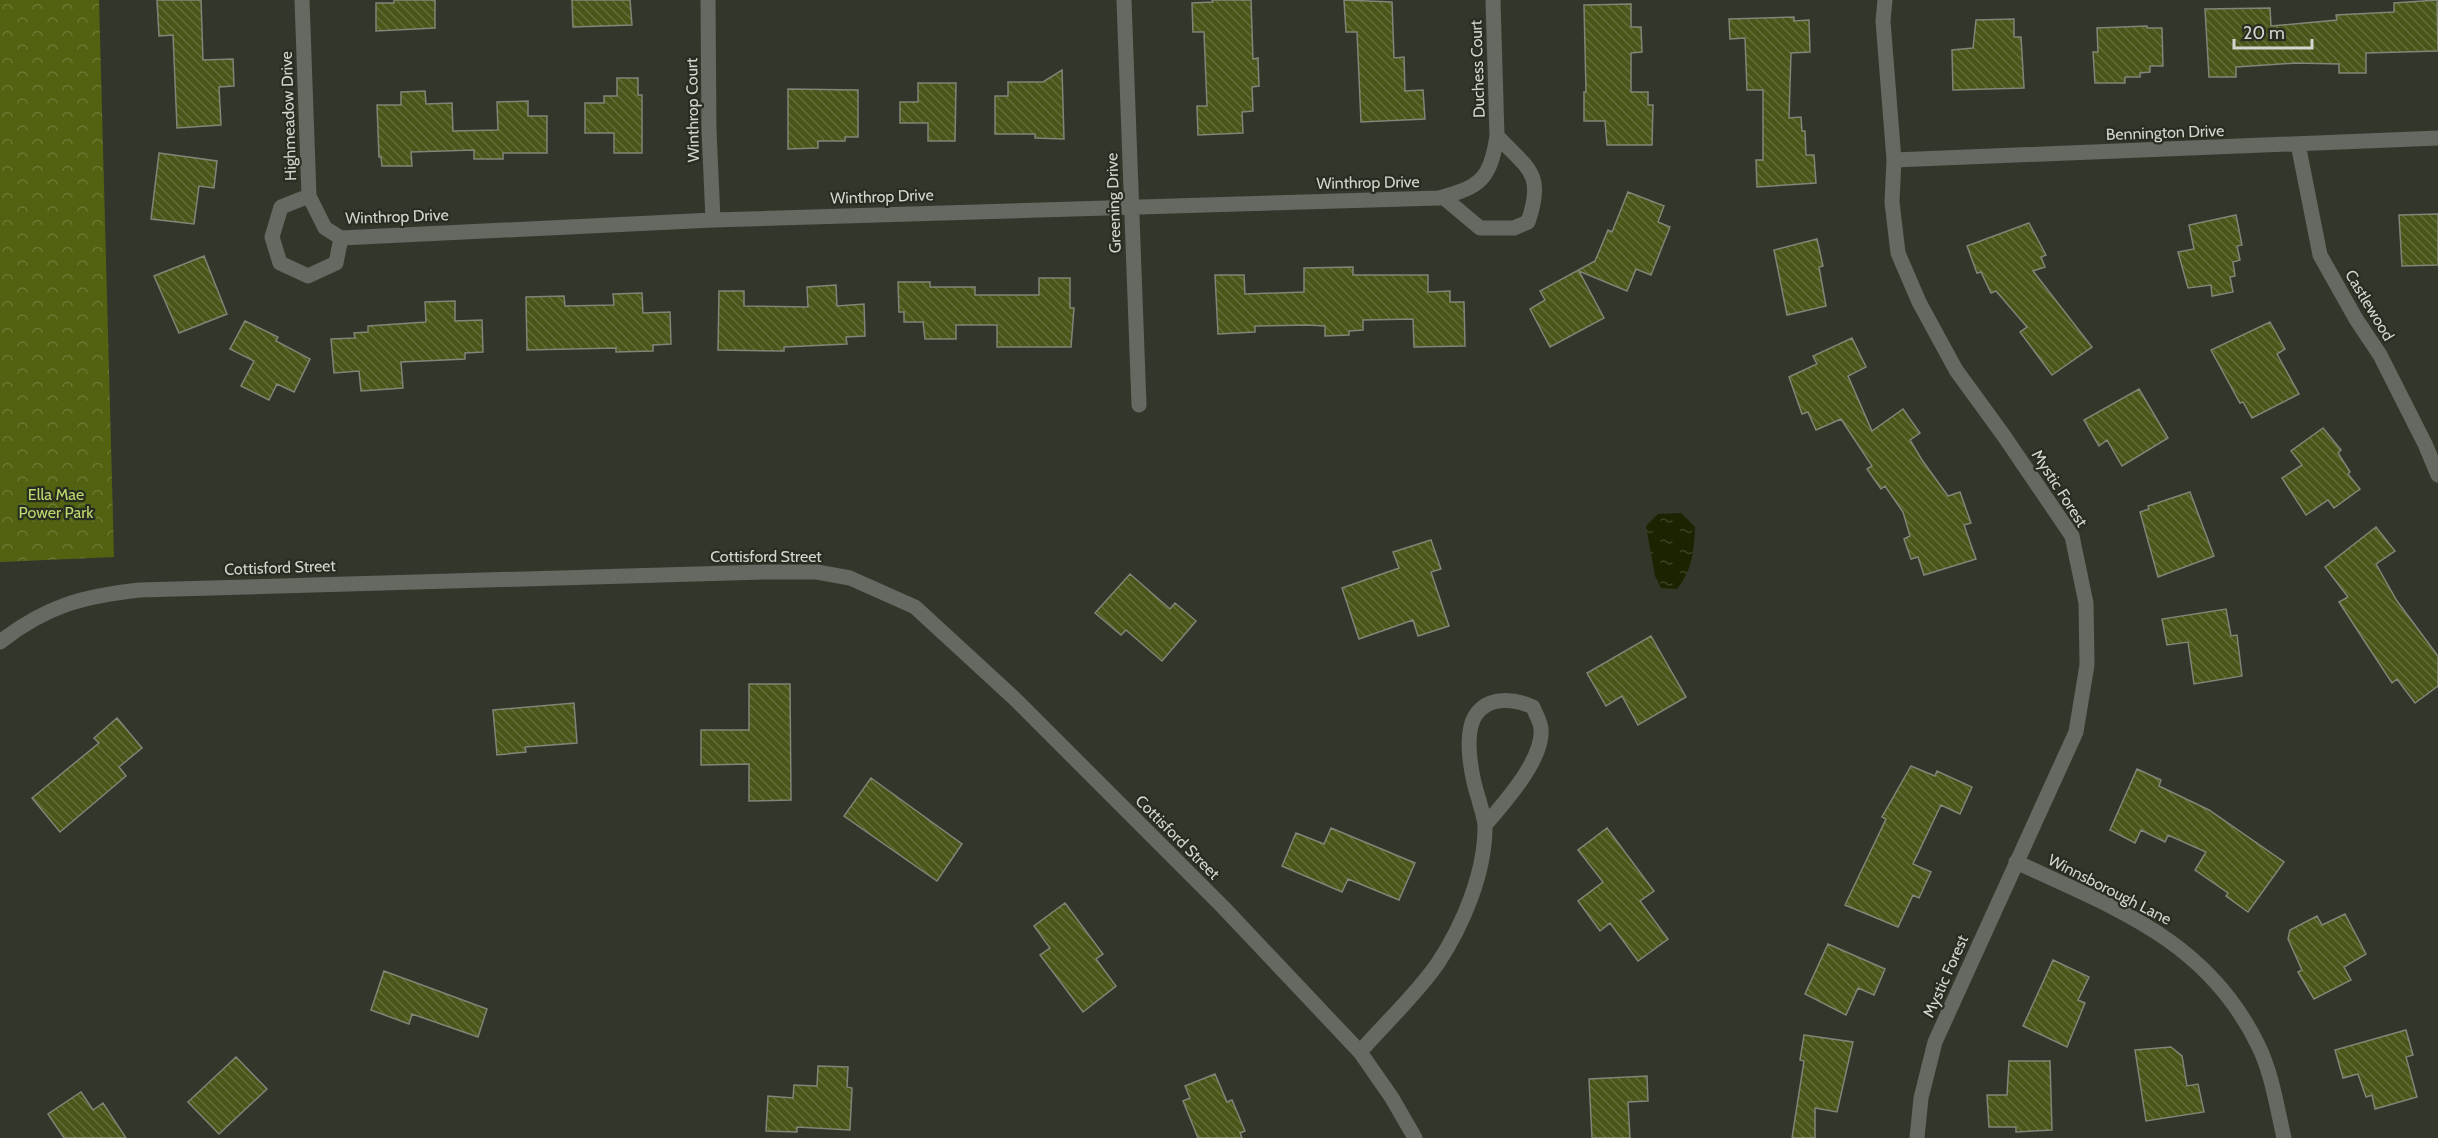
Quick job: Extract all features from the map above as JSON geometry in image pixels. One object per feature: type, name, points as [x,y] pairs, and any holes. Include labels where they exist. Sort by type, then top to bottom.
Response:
[{"type":"street","name":"Highmeadow Drive","points":[[302,0],[309,196],[325,228]]},
{"type":"street","name":"Winthrop Court","points":[[708,0],[709,130],[713,220]]},
{"type":"street","name":"Greening Drive","points":[[1124,0],[1139,405]]},
{"type":"street","name":"Duchess Court","points":[[1486,177],[1493,158],[1497,136],[1493,0]]},
{"type":"street","name":"Mystic Forest","points":[[1885,0],[1883,21],[1894,160],[1892,202],[1898,253],[1919,302],[1956,370],[2072,537],[2086,603],[2087,665],[2076,732],[1935,1042],[1921,1098],[1917,1138]]},
{"type":"street","name":"Duchess Court","points":[[1497,136],[1534,176],[1537,198],[1528,222]]},
{"type":"street","name":"Bennington Drive","points":[[1894,160],[2438,138]]},
{"type":"street","name":"Castlewood","points":[[2298,144],[2320,255],[2356,320],[2380,355],[2438,475]]},
{"type":"street","name":"Winthrop Drive","points":[[325,228],[341,238],[713,220],[1443,197],[1467,192],[1486,177]]},
{"type":"street","points":[[309,196],[281,207],[272,237],[280,263],[308,276],[336,263],[341,238]]},
{"type":"street","name":"Winthrop Drive","points":[[1443,197],[1480,228],[1514,228],[1528,222]]},
{"type":"street","name":"Cottisford Street","points":[[0,642],[38,616],[79,598],[140,590],[765,572],[817,572],[849,578],[915,607],[1015,699],[1223,907],[1360,1052],[1392,1098],[1415,1138]]},
{"type":"street","points":[[1360,1052],[1438,963],[1464,914],[1482,858],[1486,824],[1470,770],[1470,731],[1476,715],[1488,705],[1505,699],[1521,702],[1533,707],[1541,729],[1535,756],[1506,801],[1486,824]]},
{"type":"street","name":"Winnsborough Lane","points":[[2016,862],[2121,912],[2172,940],[2207,970],[2233,1003],[2259,1047],[2284,1138]]},
{"type":"green space","name":"Ella Mae Power Park","points":[[0,0],[99,0],[114,557],[0,562]]},
{"type":"water","points":[[1681,513],[1695,527],[1691,560],[1686,575],[1677,589],[1661,588],[1655,576],[1646,526],[1658,514]]},
{"type":"building","points":[[157,0],[201,0],[203,60],[233,59],[234,86],[219,87],[221,125],[177,128],[173,35],[159,36]]},
{"type":"building","points":[[394,0],[435,0],[435,28],[376,31],[376,3],[394,3]]},
{"type":"building","points":[[572,0],[630,0],[632,25],[573,27]]},
{"type":"building","points":[[1212,0],[1251,0],[1253,59],[1258,58],[1259,86],[1252,87],[1253,111],[1242,112],[1243,133],[1198,135],[1197,106],[1207,106],[1204,32],[1193,32],[1192,3],[1213,2]]},
{"type":"building","points":[[1344,0],[1392,2],[1394,58],[1404,57],[1405,91],[1423,90],[1425,119],[1361,122],[1357,32],[1346,32]]},
{"type":"building","points":[[2437,0],[2438,51],[2366,53],[2366,73],[2339,73],[2339,64],[2296,63],[2236,67],[2236,77],[2209,77],[2205,9],[2270,8],[2271,26],[2337,20],[2336,15],[2394,12],[2394,3]]},
{"type":"building","points":[[1631,4],[1631,27],[1641,27],[1642,52],[1631,53],[1631,92],[1648,92],[1648,105],[1653,105],[1652,145],[1607,145],[1605,121],[1584,121],[1584,92],[1586,92],[1584,5]]},
{"type":"building","points":[[1794,17],[1794,21],[1809,20],[1810,52],[1791,53],[1789,118],[1801,117],[1802,131],[1805,131],[1806,155],[1814,155],[1816,183],[1757,187],[1756,160],[1763,160],[1763,90],[1747,90],[1745,38],[1730,39],[1729,19]]},
{"type":"building","points":[[2014,19],[2014,37],[2021,37],[2024,88],[1953,90],[1952,50],[1973,48],[1976,20]]},
{"type":"building","points":[[2147,26],[2147,28],[2162,28],[2163,66],[2150,66],[2150,72],[2140,73],[2140,77],[2125,77],[2125,83],[2095,83],[2093,52],[2098,52],[2097,28]]},
{"type":"building","points":[[1062,70],[1064,139],[1035,138],[1035,134],[995,134],[995,96],[1008,96],[1008,82],[1043,82]]},
{"type":"building","points":[[617,78],[638,78],[638,95],[642,95],[642,153],[614,153],[614,133],[585,133],[585,103],[604,103],[604,96],[617,96]]},
{"type":"building","points":[[918,83],[956,83],[955,141],[928,141],[928,123],[900,123],[900,102],[918,102]]},
{"type":"building","points":[[788,89],[858,90],[858,137],[845,137],[845,141],[818,141],[818,148],[788,149]]},
{"type":"building","points":[[425,91],[426,104],[452,103],[453,131],[498,130],[497,102],[528,101],[528,116],[547,116],[547,153],[503,153],[503,159],[474,159],[474,150],[411,152],[412,166],[382,166],[381,157],[379,157],[377,105],[401,105],[401,92]]},
{"type":"building","points":[[159,153],[217,161],[214,188],[199,186],[194,224],[151,219]]},
{"type":"building","points":[[1628,192],[1664,206],[1658,222],[1670,227],[1651,275],[1636,269],[1627,291],[1579,271],[1604,318],[1550,347],[1530,309],[1545,300],[1540,291],[1595,261],[1608,230],[1612,232]]},
{"type":"building","points":[[2438,214],[2438,265],[2402,266],[2399,215]]},
{"type":"building","points":[[2236,215],[2242,245],[2237,246],[2240,260],[2233,262],[2235,276],[2230,277],[2233,292],[2212,296],[2211,285],[2188,288],[2178,252],[2194,249],[2189,225]]},
{"type":"building","points":[[2029,223],[2046,255],[2041,257],[2045,267],[2033,271],[2092,347],[2052,375],[2020,332],[2027,327],[1996,291],[1991,293],[1981,272],[1977,273],[1967,246]]},
{"type":"building","points":[[1817,239],[1823,266],[1819,267],[1826,306],[1787,315],[1774,250]]},
{"type":"building","points":[[204,256],[227,314],[179,333],[154,276]]},
{"type":"building","points":[[1353,267],[1353,275],[1428,275],[1428,292],[1450,291],[1450,302],[1464,302],[1465,346],[1414,347],[1413,319],[1363,320],[1363,330],[1349,331],[1349,335],[1325,336],[1325,326],[1307,325],[1255,326],[1255,332],[1218,334],[1215,275],[1244,275],[1245,294],[1304,292],[1304,268]]},
{"type":"building","points":[[1039,278],[1070,278],[1070,308],[1074,308],[1071,347],[997,347],[997,325],[956,325],[956,339],[925,339],[923,322],[904,322],[904,312],[899,312],[898,282],[930,282],[930,287],[975,287],[975,295],[1039,295]]},
{"type":"building","points":[[836,285],[837,306],[864,304],[865,336],[846,337],[847,344],[784,347],[784,351],[718,350],[719,291],[744,291],[744,306],[808,307],[807,287]]},
{"type":"building","points":[[642,293],[643,313],[670,312],[671,344],[653,345],[653,351],[616,352],[616,348],[527,350],[526,297],[564,296],[565,306],[614,305],[613,294]]},
{"type":"building","points":[[455,301],[455,321],[482,320],[483,352],[465,353],[465,359],[401,362],[403,388],[361,391],[359,371],[334,373],[331,339],[355,338],[354,333],[368,332],[368,326],[426,322],[425,302]]},
{"type":"building","points":[[245,321],[278,337],[276,341],[310,359],[294,392],[277,384],[269,400],[241,386],[254,361],[230,349]]},
{"type":"building","points":[[2270,322],[2285,349],[2277,354],[2299,394],[2252,418],[2243,402],[2240,403],[2211,350]]},
{"type":"building","points":[[1852,338],[1866,367],[1848,376],[1872,431],[1903,409],[1920,433],[1910,440],[1922,460],[1948,496],[1960,492],[1971,523],[1964,525],[1976,559],[1924,575],[1918,557],[1911,559],[1904,539],[1910,536],[1903,512],[1885,486],[1881,489],[1867,469],[1872,466],[1841,419],[1816,430],[1808,412],[1802,414],[1789,377],[1817,364],[1813,356]]},
{"type":"building","points":[[2139,389],[2168,438],[2122,466],[2107,440],[2099,446],[2084,420]]},
{"type":"building","points":[[2323,428],[2341,450],[2338,453],[2350,472],[2348,474],[2360,489],[2334,508],[2328,500],[2306,515],[2282,478],[2302,465],[2291,451]]},
{"type":"building","points":[[2190,492],[2214,556],[2158,577],[2140,512],[2149,509],[2148,506]]},
{"type":"building","points":[[2376,527],[2395,551],[2376,564],[2397,601],[2438,656],[2438,686],[2415,703],[2397,679],[2392,683],[2339,602],[2348,597],[2325,567]]},
{"type":"building","points":[[1431,540],[1441,569],[1431,572],[1449,626],[1418,636],[1413,620],[1359,639],[1342,588],[1399,568],[1393,552]]},
{"type":"building","points":[[1130,574],[1170,609],[1175,603],[1196,621],[1162,661],[1126,630],[1121,635],[1095,613]]},
{"type":"building","points":[[2226,609],[2231,636],[2237,635],[2242,676],[2194,684],[2188,642],[2167,645],[2162,619]]},
{"type":"building","points":[[1651,636],[1686,697],[1638,725],[1622,696],[1606,706],[1587,673]]},
{"type":"building","points":[[749,684],[790,684],[791,800],[749,801],[749,764],[701,765],[701,730],[749,730]]},
{"type":"building","points":[[574,703],[577,743],[525,747],[526,752],[497,755],[493,710]]},
{"type":"building","points":[[117,718],[142,748],[119,767],[126,776],[60,832],[32,798],[99,743],[94,738]]},
{"type":"building","points":[[1911,766],[1935,776],[1937,771],[1972,787],[1960,814],[1941,805],[1913,864],[1931,872],[1919,898],[1913,895],[1898,927],[1845,905],[1886,819],[1882,817]]},
{"type":"building","points":[[2137,769],[2161,780],[2159,786],[2209,810],[2284,862],[2248,912],[2226,896],[2228,893],[2195,870],[2206,852],[2168,835],[2165,842],[2141,830],[2135,843],[2110,830]]},
{"type":"building","points":[[871,778],[962,844],[937,881],[844,816]]},
{"type":"building","points":[[1331,828],[1415,863],[1399,900],[1348,879],[1342,892],[1282,866],[1296,833],[1324,844]]},
{"type":"building","points":[[1607,828],[1654,891],[1640,901],[1668,939],[1638,961],[1610,923],[1600,931],[1578,901],[1603,882],[1578,850]]},
{"type":"building","points":[[1065,903],[1103,954],[1096,959],[1116,986],[1083,1012],[1040,955],[1050,948],[1034,926]]},
{"type":"building","points":[[2345,914],[2366,954],[2344,967],[2351,980],[2314,999],[2298,972],[2302,970],[2288,939],[2290,930],[2317,916],[2322,925]]},
{"type":"building","points":[[1828,944],[1885,969],[1874,995],[1858,988],[1846,1015],[1805,994]]},
{"type":"building","points":[[2053,960],[2089,977],[2078,1000],[2085,1003],[2067,1047],[2023,1026]]},
{"type":"building","points":[[384,971],[487,1009],[478,1037],[412,1014],[409,1024],[371,1010]]},
{"type":"building","points":[[2406,1030],[2413,1055],[2406,1057],[2417,1097],[2375,1109],[2372,1095],[2366,1097],[2358,1074],[2343,1078],[2335,1050]]},
{"type":"building","points":[[1804,1035],[1853,1042],[1837,1112],[1815,1108],[1815,1138],[1792,1138],[1804,1061],[1800,1060]]},
{"type":"building","points":[[2171,1047],[2182,1056],[2187,1086],[2198,1084],[2204,1112],[2146,1121],[2135,1050]]},
{"type":"building","points":[[236,1057],[267,1089],[219,1134],[188,1102]]},
{"type":"building","points":[[2009,1061],[2050,1061],[2052,1130],[2016,1132],[2016,1127],[1989,1127],[1987,1095],[2007,1095]]},
{"type":"building","points":[[818,1066],[848,1067],[847,1087],[852,1088],[850,1130],[797,1127],[797,1132],[766,1131],[768,1096],[793,1098],[794,1085],[817,1086]]},
{"type":"building","points":[[1215,1074],[1227,1102],[1232,1100],[1245,1131],[1240,1133],[1242,1138],[1198,1138],[1183,1101],[1190,1098],[1185,1086]]},
{"type":"building","points":[[1647,1076],[1648,1101],[1628,1102],[1630,1138],[1592,1138],[1589,1079]]},
{"type":"building","points":[[81,1092],[93,1110],[103,1103],[126,1138],[64,1138],[48,1114]]}]
